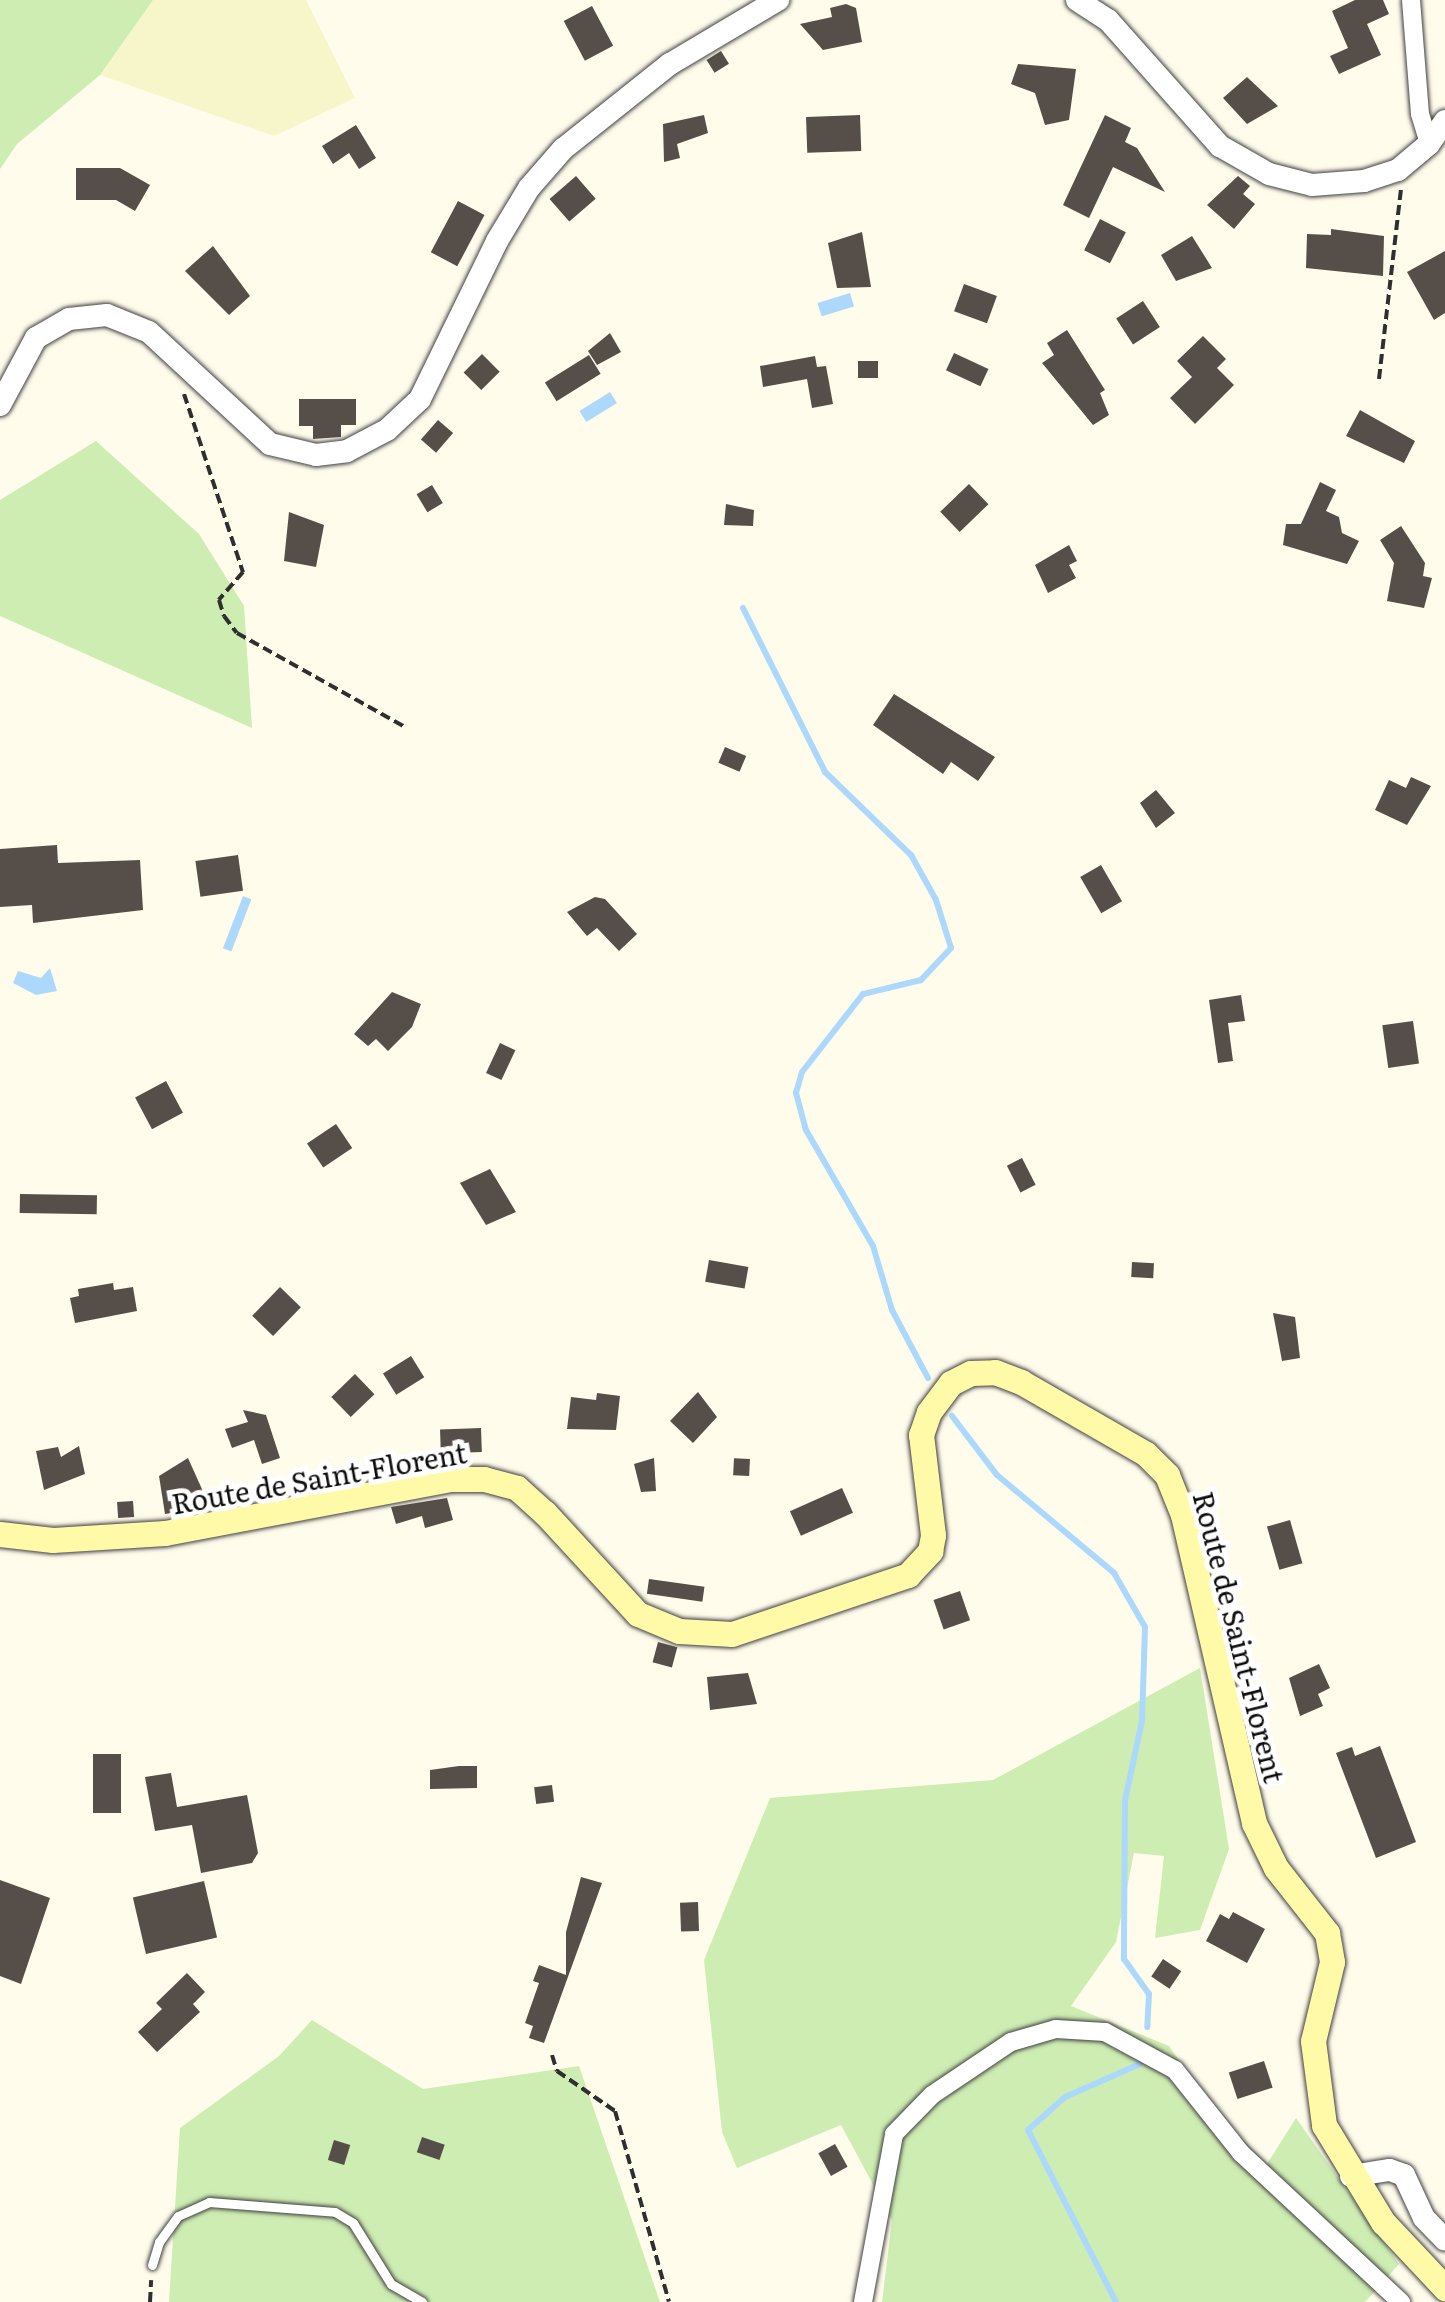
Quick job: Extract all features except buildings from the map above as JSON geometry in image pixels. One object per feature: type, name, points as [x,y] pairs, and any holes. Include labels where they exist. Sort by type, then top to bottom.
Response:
[{"type":"main road","name":"Route de Saint-Florent","points":[[0,1534],[53,1540],[164,1533],[452,1479],[484,1479],[516,1488],[545,1513],[638,1614],[679,1631],[732,1634],[908,1575],[930,1551],[933,1535],[921,1436],[930,1412],[951,1383],[971,1373],[996,1372],[1021,1382],[1146,1454],[1167,1475],[1184,1516],[1254,1823],[1276,1868],[1327,1933],[1332,1962],[1314,2041],[1315,2083],[1324,2125],[1351,2176],[1445,2288]]},
{"type":"street","points":[[0,406],[36,338],[69,319],[107,315],[149,332],[270,444],[316,455],[347,451],[387,430],[420,400],[497,241],[529,188],[563,149],[670,64],[778,0]]},
{"type":"street","points":[[1077,0],[1108,20],[1220,146],[1269,174],[1312,185],[1364,181],[1398,170],[1430,144],[1445,121]]},
{"type":"street","points":[[1411,0],[1420,114],[1430,144]]},
{"type":"street","points":[[863,2302],[894,2134],[932,2095],[1012,2042],[1056,2028],[1105,2032],[1176,2070],[1242,2152],[1401,2302]]},
{"type":"street","points":[[1351,2176],[1390,2170],[1404,2175],[1424,2218],[1445,2240]]},
{"type":"lane","points":[[152,2265],[159,2242],[178,2216],[209,2202],[335,2212],[354,2223],[391,2284],[422,2302]]},
{"type":"path","points":[[1379,379],[1402,198],[1398,170]]},
{"type":"path","points":[[178,360],[243,572],[219,600],[224,616],[237,633],[406,727]]},
{"type":"path","points":[[552,2055],[557,2071],[615,2111],[669,2302]]},
{"type":"path","points":[[150,2302],[152,2265]]},
{"type":"green space","points":[[0,0],[153,0],[100,75],[17,144],[0,169]]},
{"type":"green space","points":[[153,0],[306,0],[355,98],[274,136],[100,75]]},
{"type":"green space","points":[[96,441],[199,534],[244,606],[252,728],[0,616],[0,500]]},
{"type":"green space","points":[[1200,1668],[1229,1849],[1200,1930],[1155,1938],[1164,1856],[1134,1853],[1116,1942],[1071,2006],[1169,2046],[1211,2107],[1267,2164],[1296,2118],[1399,2264],[1365,2302],[882,2302],[892,2220],[841,2125],[737,2168],[722,2132],[704,1960],[770,1798],[993,1780]]},
{"type":"green space","points":[[312,2020],[423,2089],[579,2066],[660,2302],[169,2302],[180,2128],[279,2056]]},
{"type":"water","points":[[850,293],[854,306],[822,316],[817,303]]},
{"type":"water","points":[[610,392],[617,403],[586,422],[579,411]]},
{"type":"water","points":[[243,896],[251,899],[231,952],[223,948]]},
{"type":"water","points":[[50,968],[57,991],[36,995],[13,983],[18,971],[41,978]]},
{"type":"waterway","points":[[743,608],[825,772],[911,855],[936,900],[951,948],[921,980],[863,994],[802,1072],[796,1093],[806,1130],[873,1246],[892,1310],[928,1378]]},
{"type":"waterway","points":[[952,1416],[997,1475],[1114,1573],[1145,1627],[1142,1721],[1125,1800],[1124,1959],[1149,1994],[1147,2027]]},
{"type":"waterway","points":[[1116,2302],[1028,2130],[1065,2097],[1140,2064]]}]
